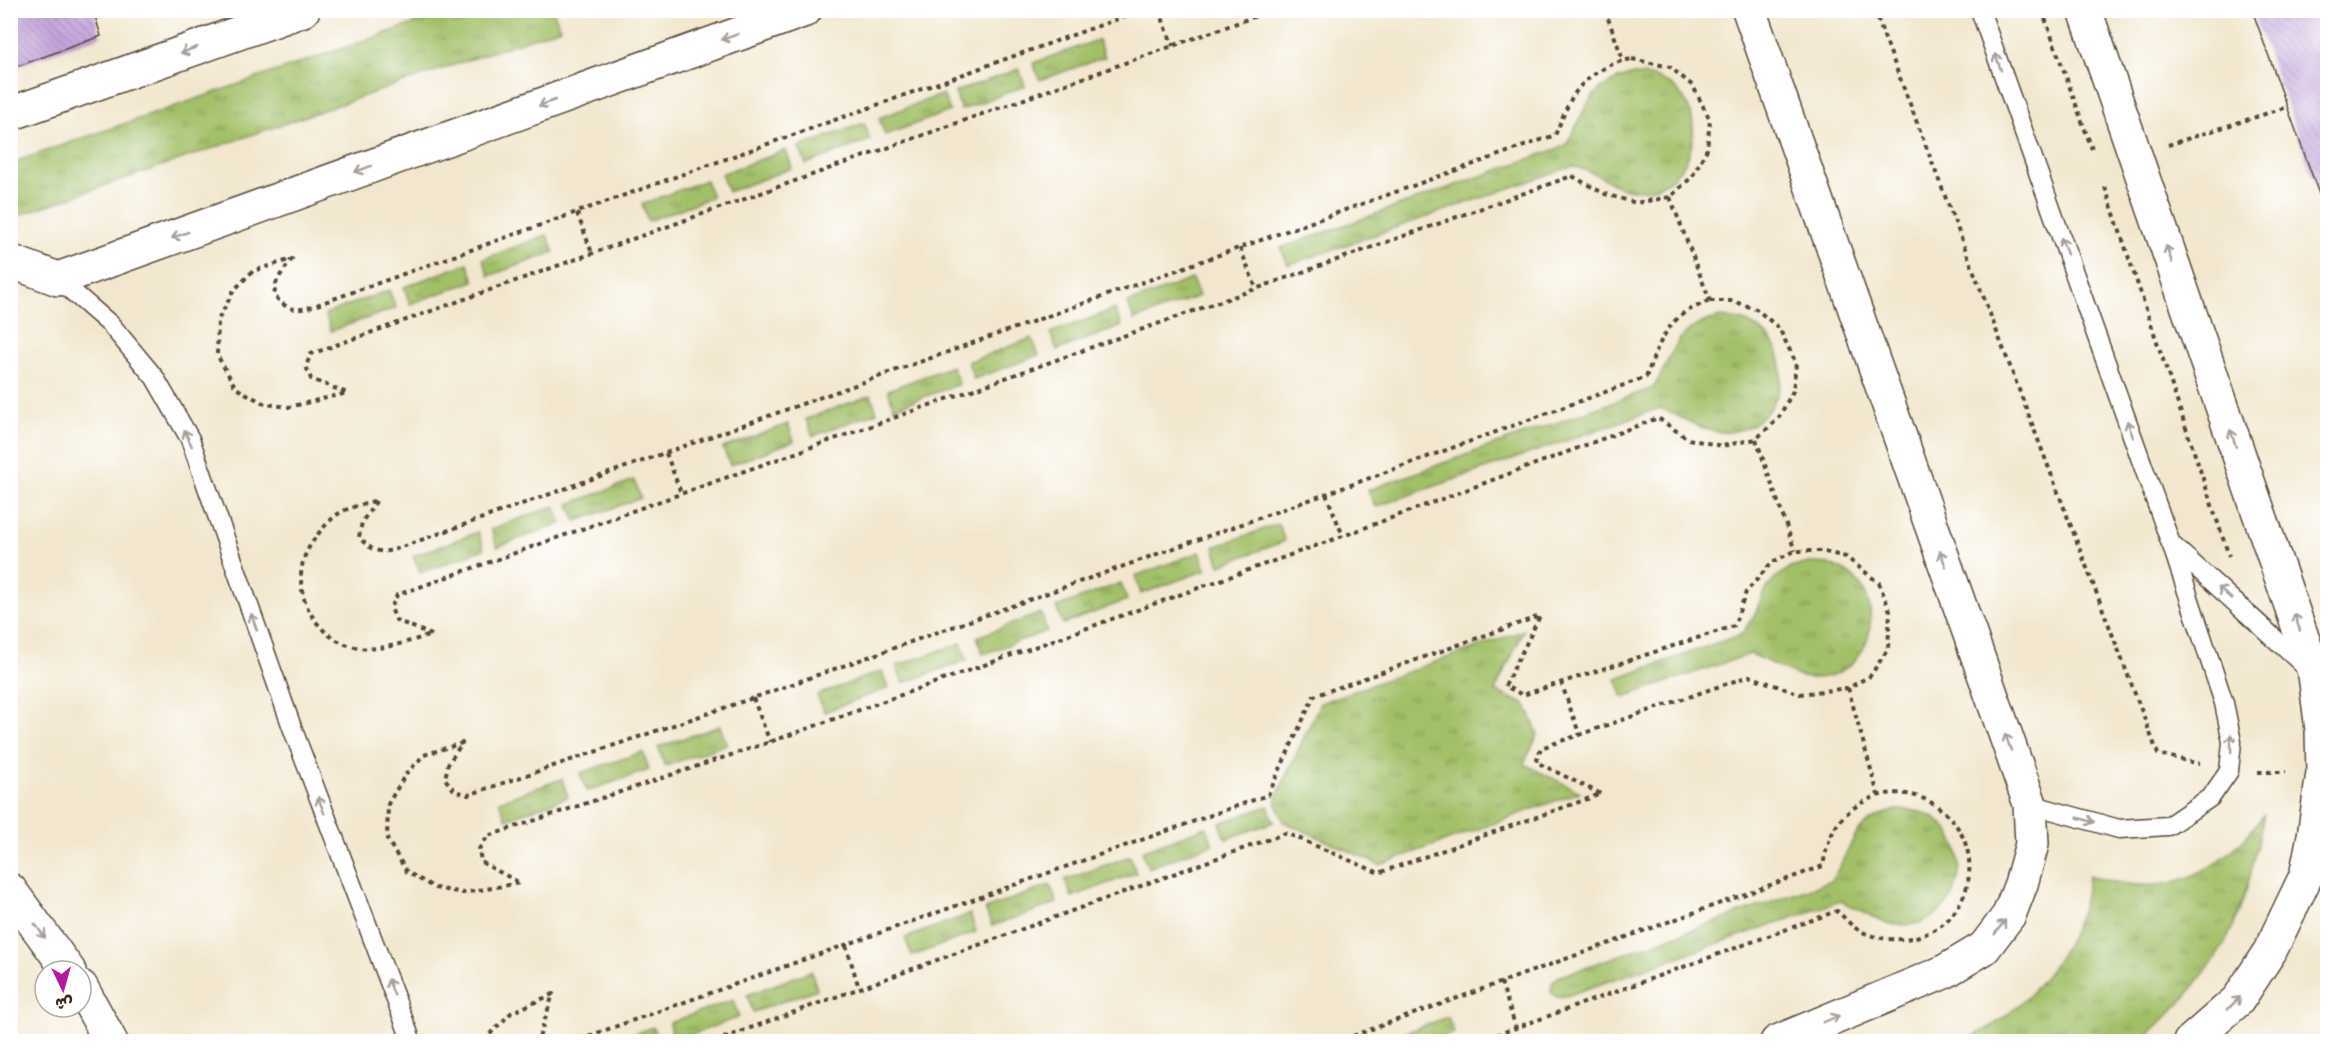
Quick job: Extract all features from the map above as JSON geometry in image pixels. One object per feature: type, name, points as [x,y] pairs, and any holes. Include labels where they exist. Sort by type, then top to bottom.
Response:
[{"type":"street","points":[[10,114],[303,10]]},
{"type":"street","points":[[10,261],[58,279],[805,10]]},
{"type":"street","points":[[1749,10],[2030,804],[2032,844],[2021,884],[2009,915],[1984,948],[1944,972],[1778,1041]]},
{"type":"street","points":[[2085,10],[2315,675],[2322,730],[2321,837],[2306,876],[2270,951],[2238,999],[2190,1041]]},
{"type":"street","points":[[10,891],[60,959]]},
{"type":"street","points":[[93,1009],[111,1041]]},
{"type":"lane","points":[[227,36],[248,10]]},
{"type":"lane","points":[[1980,10],[2171,543],[2224,703],[2232,742],[2229,771],[2211,797],[2168,826],[2119,830],[2030,804]]},
{"type":"lane","points":[[58,279],[111,324],[155,378],[190,439],[293,730],[412,1041]]},
{"type":"lane","points":[[2171,543],[2315,675]]},
{"type":"path","points":[[1143,10],[296,311],[284,307],[274,295],[277,280],[292,259],[253,271],[234,290],[218,320],[217,355],[236,388],[265,404],[289,407],[347,393],[311,379],[306,366],[311,354],[1273,10]]},
{"type":"path","points":[[1159,10],[1173,46]]},
{"type":"path","points":[[1605,10],[1623,60]]},
{"type":"path","points":[[1874,10],[2158,754],[2229,771],[2323,773]]},
{"type":"path","points":[[2042,10],[2098,168],[2229,558]]},
{"type":"path","points":[[1632,59],[1670,67],[1693,86],[1710,120],[1707,149],[1692,177],[1670,197],[1636,203],[1605,194],[1572,176],[397,595],[391,608],[396,620],[432,635],[374,649],[350,646],[321,630],[302,597],[303,562],[319,532],[339,513],[377,500],[362,522],[359,537],[369,548],[382,553],[666,453],[1555,135],[1574,94],[1598,71],[1623,60],[1632,59]]},
{"type":"path","points":[[2098,168],[2287,107]]},
{"type":"path","points":[[1670,197],[1710,301]]},
{"type":"path","points":[[577,213],[592,253]]},
{"type":"path","points":[[1240,248],[1256,288]]},
{"type":"path","points":[[1710,301],[1732,301],[1756,309],[1779,328],[1796,363],[1793,391],[1778,419],[1756,439],[1722,446],[1688,439],[1658,418],[1343,536],[770,742],[488,836],[479,849],[481,862],[520,883],[463,893],[435,888],[407,872],[387,839],[388,804],[405,774],[424,755],[462,742],[448,764],[445,779],[455,791],[468,795],[753,698],[1326,494],[1646,377],[1661,341],[1670,327],[1684,313],[1710,301]]},
{"type":"path","points":[[1756,439],[1795,551]]},
{"type":"path","points":[[666,453],[681,493]]},
{"type":"path","points":[[1326,494],[1343,536]]},
{"type":"path","points":[[572,1041],[1269,795],[1314,696],[1540,616],[1505,686],[1522,695],[1734,626],[1746,592],[1772,562],[1795,551],[1821,551],[1846,557],[1879,584],[1890,611],[1888,649],[1870,676],[1848,688],[1800,694],[1749,676],[1541,748],[1536,762],[1601,794],[1379,873],[1286,833],[712,1041]]},
{"type":"path","points":[[1561,682],[1580,736]]},
{"type":"path","points":[[1848,688],[1878,795]]},
{"type":"path","points":[[753,698],[770,742]]},
{"type":"path","points":[[1336,1041],[1823,866],[1827,843],[1838,821],[1856,805],[1878,795],[1902,793],[1925,799],[1946,811],[1961,830],[1970,852],[1970,877],[1962,900],[1947,920],[1927,934],[1903,940],[1878,938],[1856,928],[1837,911],[1478,1041]]},
{"type":"path","points":[[846,945],[859,988]]},
{"type":"path","points":[[1501,982],[1516,1028]]},
{"type":"path","points":[[486,1041],[487,1037],[511,1013],[553,994],[539,1038],[547,1041]]},
{"type":"green space","points":[[453,10],[553,11],[561,28],[11,218],[11,163]]},
{"type":"green space","points":[[1098,40],[1105,57],[1040,80],[1033,63]]},
{"type":"green space","points":[[1019,69],[1025,86],[961,110],[955,92]]},
{"type":"green space","points":[[1631,75],[1650,76],[1671,86],[1685,101],[1692,120],[1692,140],[1686,160],[1674,176],[1656,187],[1633,190],[1623,188],[1573,166],[1288,265],[1281,248],[1565,146],[1589,101],[1596,93],[1604,86]]},
{"type":"green space","points":[[943,94],[950,111],[885,135],[879,118]]},
{"type":"green space","points":[[864,123],[870,140],[806,164],[799,147]]},
{"type":"green space","points":[[786,150],[792,168],[728,192],[721,174]]},
{"type":"green space","points":[[706,180],[712,197],[648,221],[642,204]]},
{"type":"green space","points":[[547,235],[554,252],[489,276],[483,259]]},
{"type":"green space","points":[[468,263],[474,281],[410,304],[404,287]]},
{"type":"green space","points":[[1192,279],[1199,296],[1134,320],[1128,303]]},
{"type":"green space","points":[[389,290],[396,308],[331,331],[325,314]]},
{"type":"green space","points":[[1115,309],[1122,326],[1057,350],[1050,333]]},
{"type":"green space","points":[[1719,317],[1741,320],[1754,326],[1770,339],[1779,356],[1781,374],[1778,392],[1770,408],[1757,421],[1740,430],[1720,432],[1698,426],[1660,408],[1375,507],[1368,490],[1653,388],[1683,336],[1703,322]]},
{"type":"green space","points":[[1032,338],[1039,355],[974,379],[968,362]]},
{"type":"green space","points":[[952,366],[959,384],[894,408],[888,390]]},
{"type":"green space","points":[[871,395],[877,412],[813,436],[806,419]]},
{"type":"green space","points":[[788,424],[794,441],[730,465],[723,448]]},
{"type":"green space","points":[[634,480],[641,498],[576,521],[569,504]]},
{"type":"green space","points":[[555,506],[562,523],[497,547],[491,529]]},
{"type":"green space","points":[[1278,524],[1285,541],[1220,565],[1214,547]]},
{"type":"green space","points":[[478,532],[484,549],[420,573],[413,556]]},
{"type":"green space","points":[[1200,552],[1206,570],[1141,594],[1135,576]]},
{"type":"green space","points":[[1809,563],[1827,564],[1848,573],[1862,589],[1870,607],[1870,628],[1864,647],[1852,664],[1834,675],[1810,678],[1796,675],[1750,654],[1623,697],[1616,679],[1742,634],[1756,612],[1763,594],[1774,579],[1790,568]]},
{"type":"green space","points":[[1121,583],[1127,600],[1063,624],[1056,607]]},
{"type":"green space","points":[[1041,613],[1047,631],[983,654],[977,637]]},
{"type":"green space","points":[[1524,630],[1495,691],[1526,705],[1538,734],[1524,764],[1580,792],[1380,865],[1284,822],[1275,800],[1320,703]]},
{"type":"green space","points":[[961,643],[967,660],[903,683],[896,666]]},
{"type":"green space","points":[[882,671],[888,688],[824,712],[817,695]]},
{"type":"green space","points":[[720,726],[727,744],[665,766],[658,747]]},
{"type":"green space","points":[[643,752],[649,770],[587,791],[580,773]]},
{"type":"green space","points":[[562,779],[568,797],[506,819],[499,801]]},
{"type":"green space","points":[[1268,806],[1274,822],[1226,839],[1220,823]]},
{"type":"green space","points":[[1897,810],[1916,811],[1937,820],[1951,836],[1959,854],[1959,875],[1953,894],[1941,911],[1923,922],[1892,924],[1840,901],[1566,996],[1556,997],[1551,991],[1552,983],[1558,977],[1831,881],[1861,828],[1881,815]]},
{"type":"green space","points":[[2264,814],[2240,909],[2227,938],[2194,986],[2141,1041],[1962,1041],[1985,1030],[2007,1015],[2047,974],[2063,951],[2075,926],[2084,900],[2088,875],[2109,881],[2149,885],[2185,879],[2220,860],[2248,835]]},
{"type":"green space","points":[[1206,827],[1213,844],[1148,868],[1142,851]]},
{"type":"green space","points":[[1130,856],[1136,873],[1072,897],[1065,880]]},
{"type":"green space","points":[[1050,885],[1057,903],[992,926],[985,909]]},
{"type":"green space","points":[[970,914],[976,932],[912,956],[905,938]]},
{"type":"green space","points":[[811,971],[817,989],[753,1012],[747,995]]},
{"type":"green space","points":[[733,1000],[739,1017],[675,1041],[669,1023]]},
{"type":"green space","points":[[1448,1017],[1454,1033],[1431,1041],[1391,1041],[1390,1038]]},
{"type":"green space","points":[[653,1027],[658,1041],[614,1041]]},
{"type":"building","points":[[10,10],[110,11],[95,16],[101,36],[10,69]]},
{"type":"building","points":[[2252,10],[2328,10],[2328,216],[2327,216]]}]
